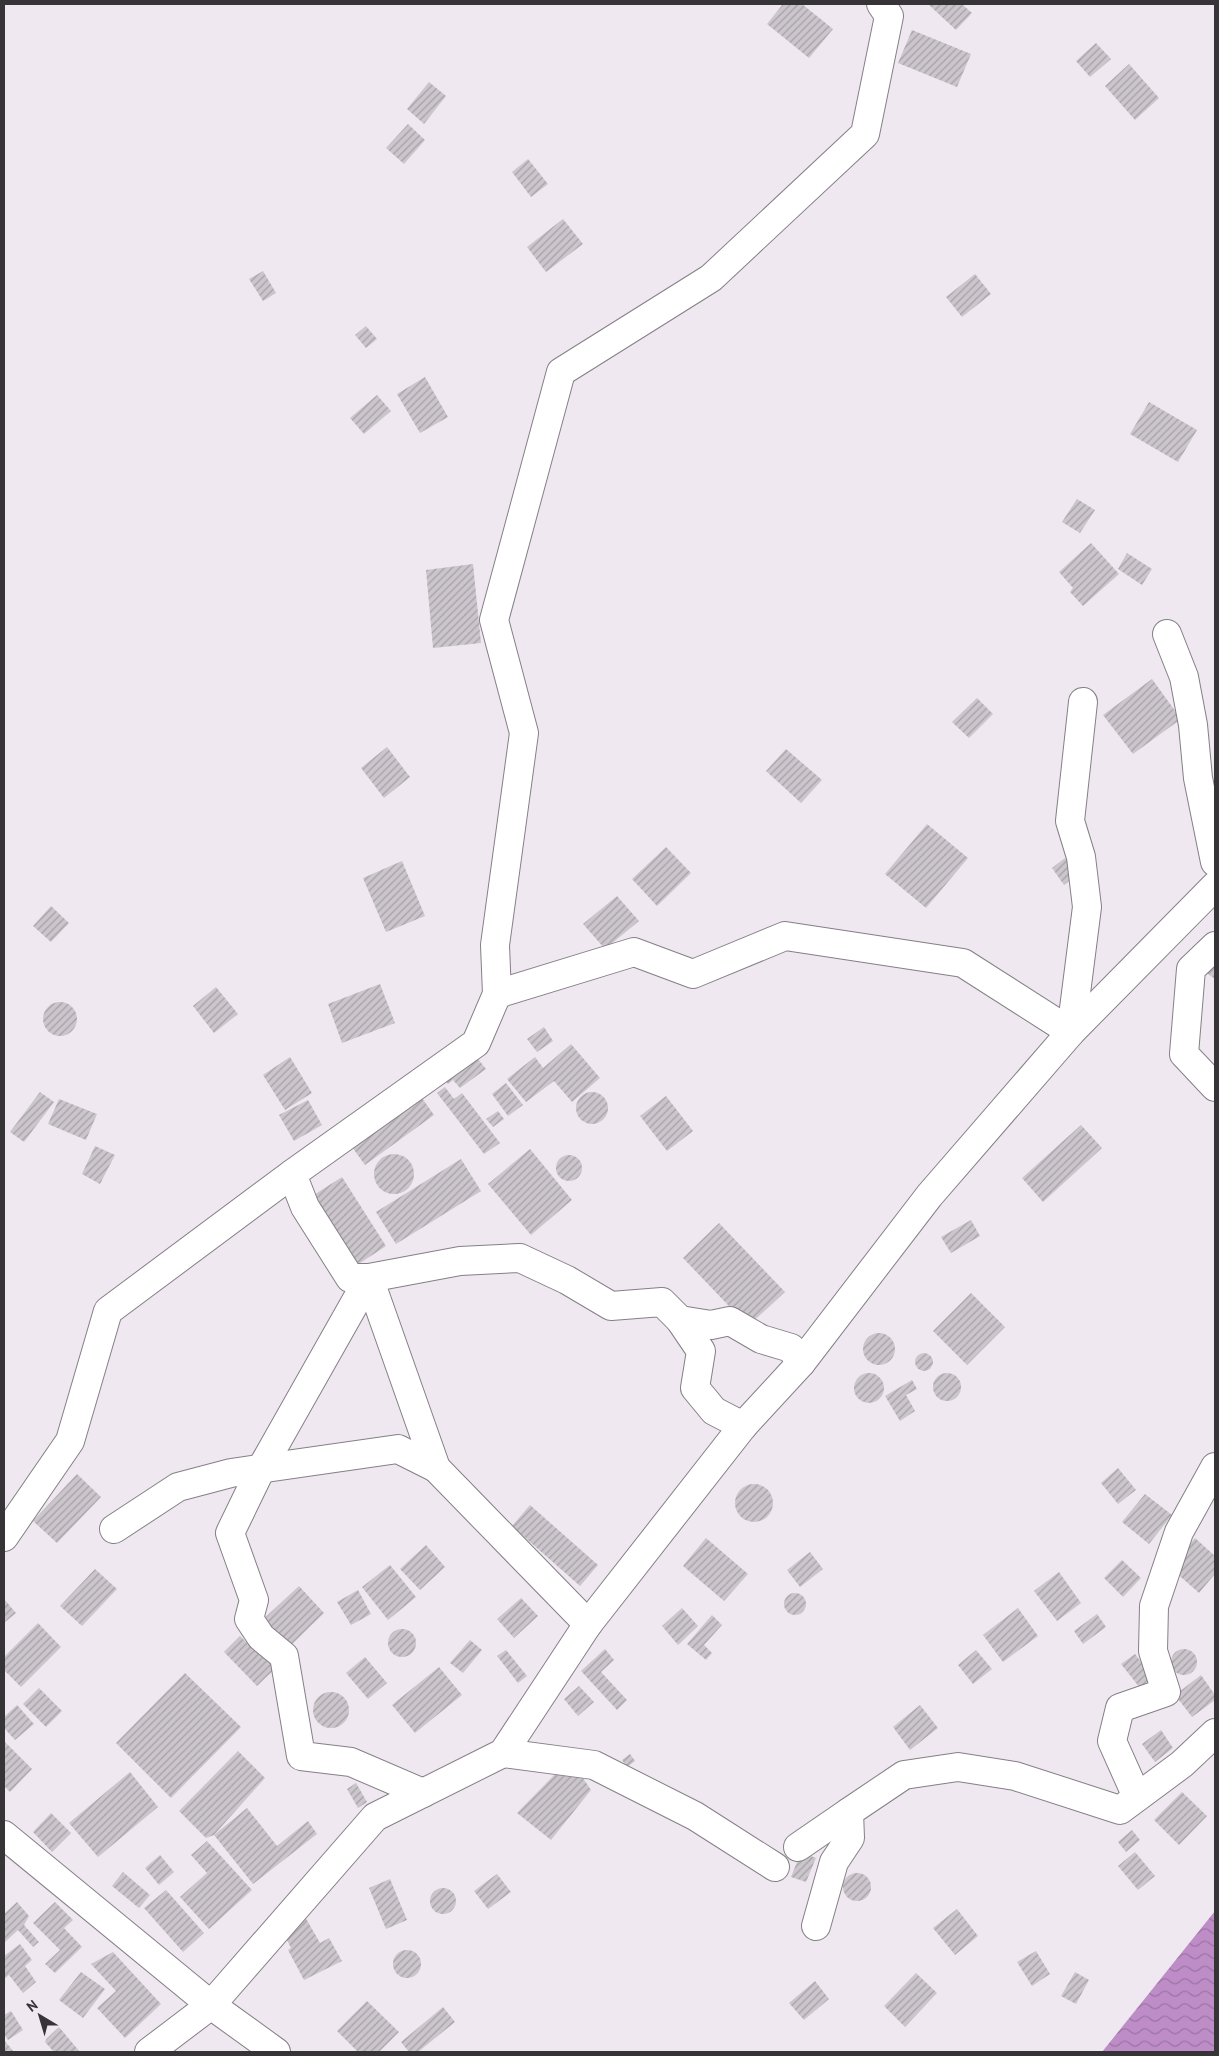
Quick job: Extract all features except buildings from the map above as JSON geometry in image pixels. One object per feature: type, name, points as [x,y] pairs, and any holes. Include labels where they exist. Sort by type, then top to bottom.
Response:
[{"type":"street","points":[[4,1537],[70,1441],[108,1311],[292,1174],[476,1043],[498,994],[495,945],[524,733],[494,620],[561,372],[711,278],[865,134],[889,16],[881,4]]},
{"type":"street","points":[[1166,634],[1184,677],[1208,799],[1215,862]]},
{"type":"street","points":[[1071,1032],[1087,907],[1081,857],[1070,821],[1083,702]]},
{"type":"street","points":[[148,2052],[212,2006],[375,1817],[503,1753],[588,1624],[743,1426],[801,1363],[929,1196],[1071,1032],[1215,886]]},
{"type":"street","points":[[498,994],[634,952],[693,974],[786,936],[963,963],[1071,1032]]},
{"type":"street","points":[[1215,946],[1192,969],[1184,1054],[1215,1087]]},
{"type":"street","points":[[292,1174],[305,1207],[350,1278],[369,1278],[460,1261],[520,1258],[567,1280],[611,1306],[662,1302],[680,1320],[701,1352],[695,1388],[714,1410],[743,1426]]},
{"type":"street","points":[[369,1278],[436,1468]]},
{"type":"street","points":[[369,1278],[261,1469],[230,1533],[254,1600],[249,1619],[261,1637],[284,1656],[301,1756],[351,1762],[423,1792]]},
{"type":"street","points":[[680,1320],[711,1325],[730,1321],[762,1338],[791,1348],[801,1363]]},
{"type":"street","points":[[114,1529],[178,1487],[231,1473],[398,1449],[436,1468],[588,1624]]},
{"type":"street","points":[[1137,1798],[1112,1741],[1120,1708],[1166,1692],[1153,1651],[1154,1606],[1179,1532],[1215,1467]]},
{"type":"street","points":[[798,1847],[904,1775],[958,1767],[1015,1776],[1120,1810],[1182,1764],[1215,1733]]},
{"type":"street","points":[[503,1753],[594,1766],[695,1816],[775,1867]]},
{"type":"street","points":[[816,1926],[834,1862],[850,1838],[849,1812]]},
{"type":"street","points":[[4,1835],[212,2006],[276,2052]]},
{"type":"water","points":[[1215,1911],[1215,2052],[1102,2052]]}]
